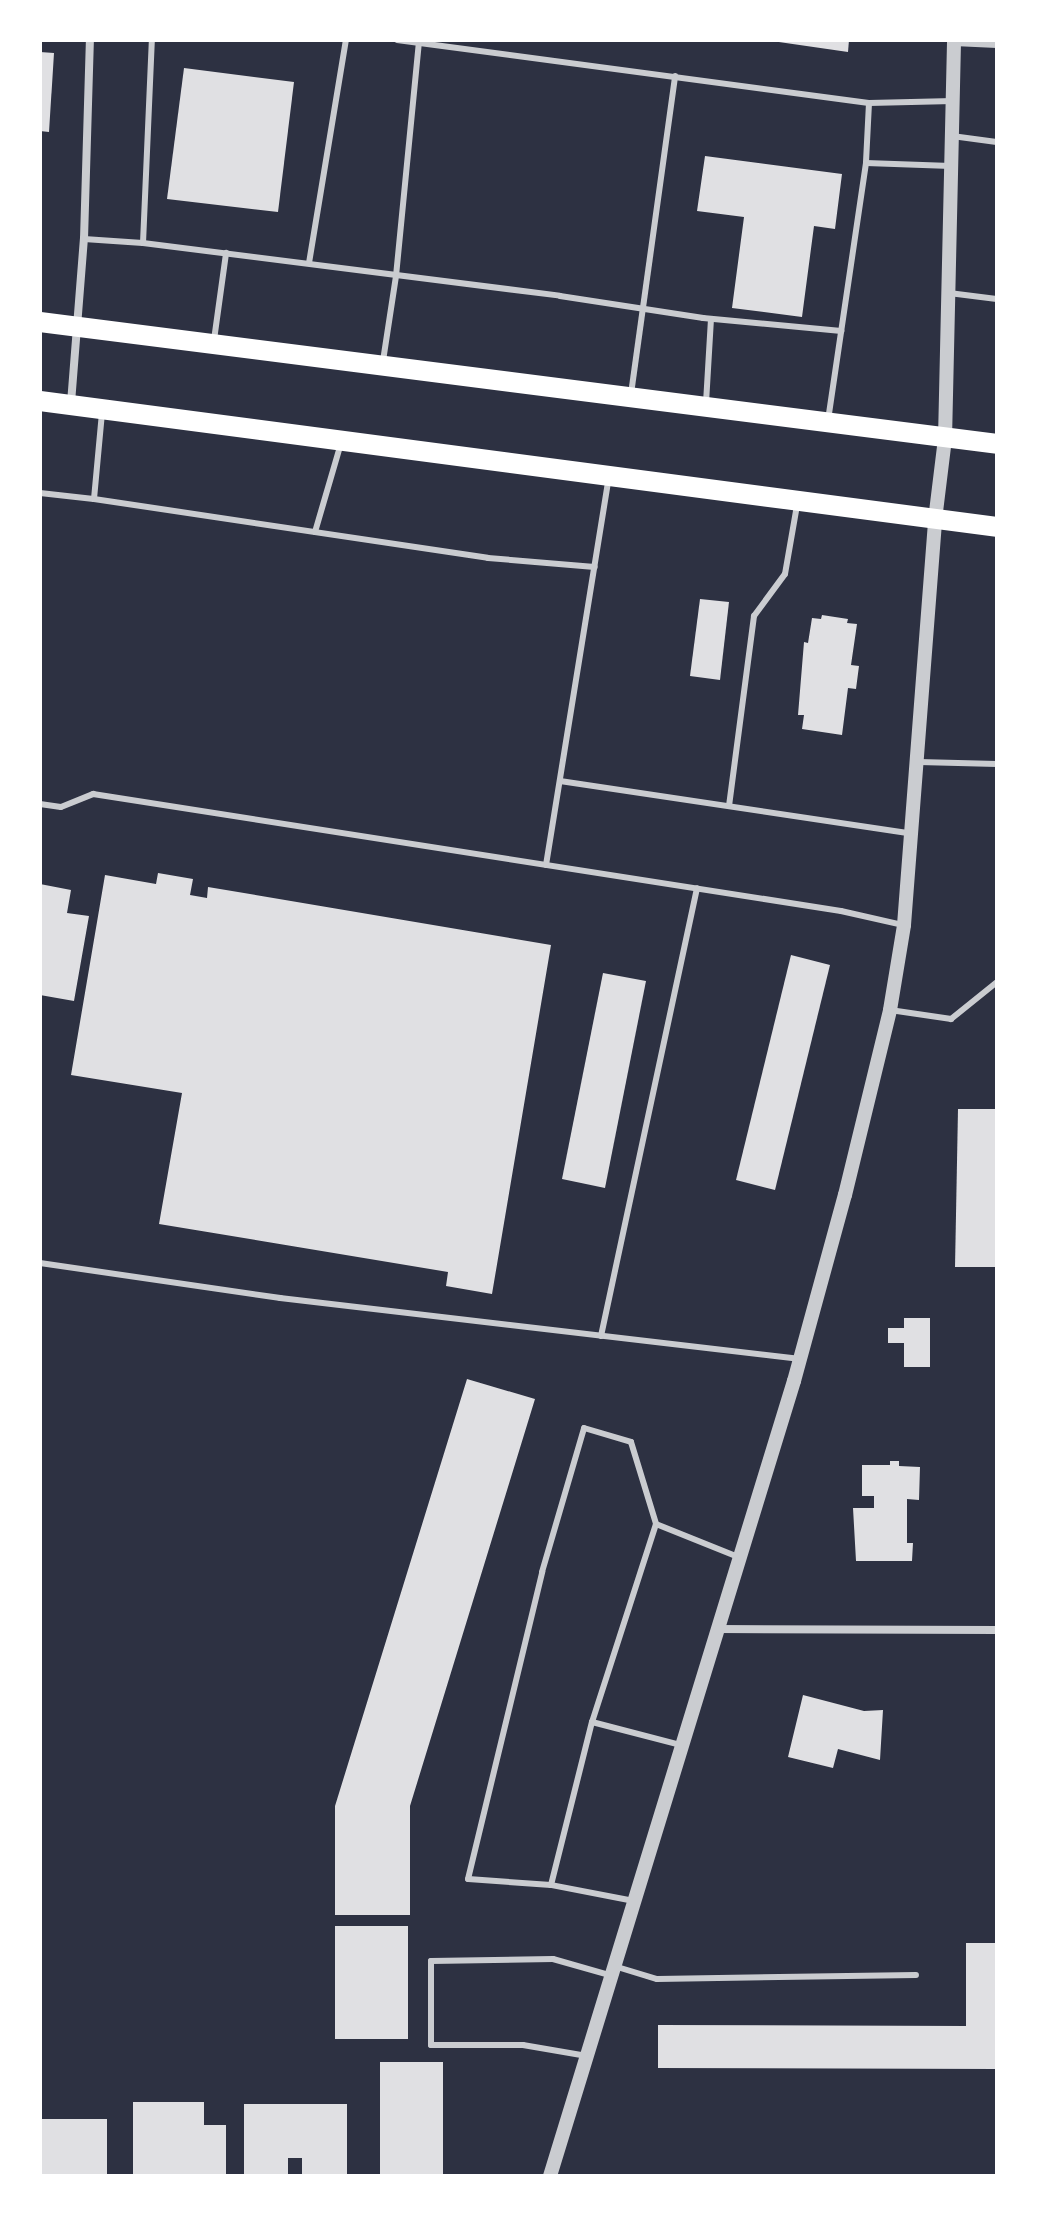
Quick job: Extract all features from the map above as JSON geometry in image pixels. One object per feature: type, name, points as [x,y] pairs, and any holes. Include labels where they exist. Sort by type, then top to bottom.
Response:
[{"type":"main road","points":[[40,322],[997,444]]},
{"type":"main road","points":[[40,401],[997,527]]},
{"type":"street","points":[[71,405],[84,239],[90,40]]},
{"type":"street","points":[[550,2176],[800,1359],[845,1195],[890,1010],[904,925],[919,762],[935,520],[945,439],[954,42]]},
{"type":"street","points":[[717,1629],[997,1630]]},
{"type":"lane","points":[[143,243],[152,40]]},
{"type":"lane","points":[[309,263],[346,40]]},
{"type":"lane","points":[[397,40],[869,103],[953,101]]},
{"type":"lane","points":[[382,366],[396,276],[419,42]]},
{"type":"lane","points":[[954,42],[997,45]]},
{"type":"lane","points":[[631,398],[640,309],[675,76]]},
{"type":"lane","points":[[828,423],[866,163],[869,103]]},
{"type":"lane","points":[[952,136],[997,142]]},
{"type":"lane","points":[[866,163],[951,166]]},
{"type":"lane","points":[[84,239],[309,263],[711,319],[841,331]]},
{"type":"lane","points":[[213,344],[226,253]]},
{"type":"lane","points":[[949,293],[997,299]]},
{"type":"lane","points":[[705,408],[711,319]]},
{"type":"lane","points":[[94,499],[102,409]]},
{"type":"lane","points":[[315,532],[342,440]]},
{"type":"lane","points":[[546,865],[610,474]]},
{"type":"lane","points":[[40,493],[488,558],[595,567]]},
{"type":"lane","points":[[729,806],[754,616],[785,574],[797,502]]},
{"type":"lane","points":[[919,762],[997,764]]},
{"type":"lane","points":[[560,781],[911,834]]},
{"type":"lane","points":[[40,804],[61,807],[93,794],[841,911],[904,925]]},
{"type":"lane","points":[[601,1336],[697,888]]},
{"type":"lane","points":[[890,1010],[951,1019],[997,982]]},
{"type":"lane","points":[[40,1263],[280,1298],[800,1359]]},
{"type":"lane","points":[[551,1885],[592,1722],[656,1524],[631,1442],[584,1428],[542,1572],[468,1879],[551,1885],[634,1901]]},
{"type":"lane","points":[[656,1524],[739,1558]]},
{"type":"lane","points":[[592,1722],[681,1745]]},
{"type":"lane","points":[[587,2056],[523,2045],[431,2045],[431,1961],[553,1959],[657,1979],[916,1975]]},
{"type":"building","points":[[765,40],[849,40],[848,52]]},
{"type":"building","points":[[40,52],[54,53],[49,132],[40,131]]},
{"type":"building","points":[[184,68],[294,82],[278,212],[167,199]]},
{"type":"building","points":[[705,156],[842,174],[835,229],[814,226],[802,317],[732,308],[744,217],[697,211]]},
{"type":"building","points":[[700,599],[729,602],[720,680],[690,676]]},
{"type":"building","points":[[822,615],[848,619],[847,623],[857,624],[851,665],[859,666],[856,689],[848,688],[842,735],[802,729],[804,715],[798,715],[804,642],[808,643],[812,618],[821,619]]},
{"type":"building","points":[[158,873],[193,879],[190,895],[207,898],[208,887],[551,945],[492,1294],[446,1286],[448,1272],[159,1224],[182,1093],[71,1075],[105,875],[156,884]]},
{"type":"building","points":[[40,884],[71,890],[67,913],[89,916],[74,1001],[40,995]]},
{"type":"building","points":[[791,955],[830,965],[775,1190],[736,1180]]},
{"type":"building","points":[[603,973],[646,981],[605,1188],[562,1179]]},
{"type":"building","points":[[958,1109],[997,1109],[997,1267],[955,1267]]},
{"type":"building","points":[[904,1318],[930,1318],[930,1367],[904,1367],[904,1343],[888,1343],[888,1328],[904,1328]]},
{"type":"building","points":[[467,1379],[535,1399],[410,1806],[410,1915],[335,1915],[335,1806]]},
{"type":"building","points":[[890,1461],[899,1461],[899,1466],[920,1467],[919,1500],[907,1499],[907,1543],[913,1543],[912,1561],[856,1561],[853,1508],[874,1508],[874,1496],[862,1496],[862,1465],[890,1465]]},
{"type":"building","points":[[803,1695],[864,1711],[883,1710],[880,1760],[838,1749],[833,1768],[788,1757]]},
{"type":"building","points":[[335,1926],[408,1926],[408,2039],[335,2039]]},
{"type":"building","points":[[966,1943],[997,1943],[997,2069],[658,2068],[658,2025],[966,2026]]},
{"type":"building","points":[[380,2062],[443,2062],[443,2176],[380,2176]]},
{"type":"building","points":[[133,2102],[204,2102],[204,2125],[226,2125],[226,2175],[133,2175]]},
{"type":"building","points":[[244,2104],[347,2104],[347,2176],[302,2176],[302,2158],[288,2158],[288,2176],[244,2176]]},
{"type":"building","points":[[40,2119],[107,2119],[107,2176],[40,2176]]}]
